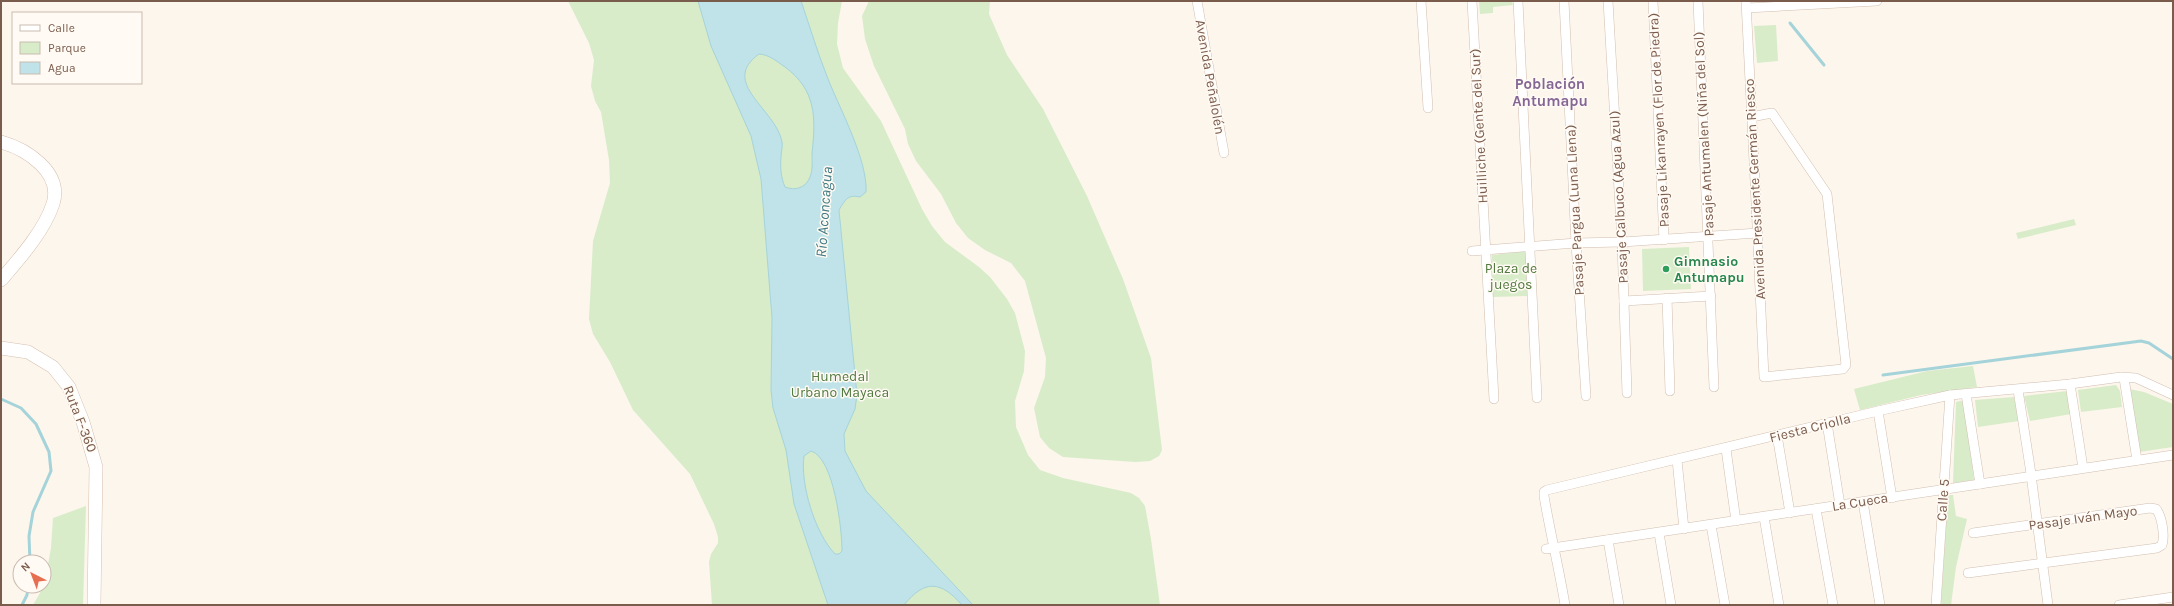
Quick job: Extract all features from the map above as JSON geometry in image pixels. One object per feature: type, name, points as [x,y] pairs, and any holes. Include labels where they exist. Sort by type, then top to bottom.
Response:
[{"type":"main road","points":[[1,142],[15,146],[38,161],[54,186],[53,202],[41,226],[1,280]]},
{"type":"main road","name":"Ruta F-360","points":[[1,348],[28,352],[53,366],[69,387],[84,422],[96,467],[94,605]]},
{"type":"street","name":"Avenida Peñalolén","points":[[1197,1],[1224,153]]},
{"type":"street","points":[[1421,1],[1428,108]]},
{"type":"street","name":"Huilliche (Gente del Sur)","points":[[1472,1],[1494,400]]},
{"type":"street","points":[[1518,1],[1537,398]]},
{"type":"street","name":"Pasaje Pargua (Luna Llena)","points":[[1564,1],[1576,243],[1586,396]]},
{"type":"street","name":"Pasaje Calbuco (Agua Azul)","points":[[1608,1],[1622,242],[1627,393]]},
{"type":"street","name":"Pasaje Likanrayen (Flor de Piedra)","points":[[1653,1],[1664,240]]},
{"type":"street","name":"Pasaje Antumalen (Niña del Sol)","points":[[1698,1],[1709,237],[1714,387]]},
{"type":"street","points":[[1747,5],[1877,1]]},
{"type":"street","name":"Avenida Presidente Germán Riesco","points":[[1747,5],[1751,117],[1764,377],[1843,369],[1846,365],[1827,194],[1772,113],[1751,117]]},
{"type":"street","points":[[1472,252],[1576,243],[1664,240],[1758,233]]},
{"type":"street","points":[[1624,301],[1711,296]]},
{"type":"street","points":[[1667,298],[1670,391]]},
{"type":"street","points":[[2124,378],[2137,460]]},
{"type":"street","name":"Fiesta Criolla","points":[[1551,549],[1544,492],[1726,449],[1827,423],[1950,396],[2136,378],[2173,396]]},
{"type":"street","points":[[2070,384],[2083,468]]},
{"type":"street","points":[[2018,390],[2048,605]]},
{"type":"street","points":[[1966,394],[1980,484]]},
{"type":"street","name":"Calle 5","points":[[1936,605],[1950,396]]},
{"type":"street","points":[[1878,411],[1892,498]]},
{"type":"street","points":[[1827,423],[1840,505]]},
{"type":"street","points":[[1777,435],[1790,513]]},
{"type":"street","points":[[1726,449],[1736,521]]},
{"type":"street","name":"La Cueca","points":[[1551,549],[2173,455]]},
{"type":"street","points":[[1677,460],[1684,529]]},
{"type":"street","points":[[1863,502],[1880,605]]},
{"type":"street","name":"Pasaje Iván Mayo","points":[[1973,533],[2150,508],[2156,509],[2159,514],[2163,539],[2162,545],[2157,548],[2042,564]]},
{"type":"street","points":[[1816,509],[1833,605]]},
{"type":"street","points":[[1764,517],[1779,605]]},
{"type":"street","points":[[1711,525],[1725,605]]},
{"type":"street","points":[[1659,532],[1671,605]]},
{"type":"street","points":[[1608,540],[1619,605]]},
{"type":"street","points":[[1551,549],[1565,605]]},
{"type":"street","points":[[1968,573],[2042,564]]},
{"type":"street","points":[[2119,605],[2173,597]]},
{"type":"green space","name":"Humedal Urbano Mayaca","points":[[568,1],[842,1],[838,23],[837,44],[843,68],[881,121],[922,209],[932,226],[945,242],[990,277],[1007,299],[1015,313],[1025,351],[1024,371],[1015,401],[1016,427],[1028,455],[1040,470],[1063,478],[1131,493],[1139,498],[1145,506],[1160,605],[712,605],[709,562],[711,554],[718,543],[718,537],[714,524],[690,474],[633,410],[610,362],[593,334],[589,319],[593,241],[610,183],[609,160],[601,112],[595,101],[591,86],[594,60],[589,43]]},
{"type":"green space","points":[[869,1],[990,1],[989,14],[1007,55],[1043,109],[1087,196],[1123,279],[1151,358],[1162,450],[1159,456],[1150,461],[1135,462],[1063,457],[1049,448],[1040,437],[1034,408],[1045,377],[1046,358],[1025,281],[1011,263],[985,250],[968,238],[956,223],[941,194],[916,161],[908,144],[905,129],[874,66],[865,39],[862,16]]},
{"type":"green space","points":[[1479,1],[1512,1],[1513,5],[1493,7],[1493,13],[1480,14]]},
{"type":"green space","points":[[1776,25],[1778,61],[1757,63],[1754,26]]},
{"type":"green space","points":[[2074,219],[2076,225],[2018,239],[2016,233]]},
{"type":"green space","name":"Gimnasio Antumapu","points":[[1689,247],[1691,289],[1643,291],[1642,249]]},
{"type":"green space","name":"Plaza de juegos","points":[[1529,251],[1530,296],[1493,297],[1492,255]]},
{"type":"green space","points":[[1973,366],[1977,387],[1921,395],[1860,410],[1854,389],[1927,371]]},
{"type":"green space","points":[[2116,385],[2120,391],[2122,407],[2081,412],[2078,390]]},
{"type":"green space","points":[[2129,389],[2144,392],[2173,404],[2173,447],[2139,452]]},
{"type":"green space","points":[[2067,391],[2071,414],[2030,421],[2024,396]]},
{"type":"green space","points":[[2014,397],[2019,421],[1978,427],[1975,400]]},
{"type":"green space","points":[[1964,400],[1974,480],[1953,483],[1956,402]]},
{"type":"green space","points":[[1948,495],[1953,495],[1956,516],[1967,519],[1956,567],[1951,605],[1941,605]]},
{"type":"green space","points":[[86,506],[83,605],[33,605],[39,594],[52,594],[52,554],[50,554],[53,518]]},
{"type":"water","name":"Río Aconcagua","points":[[698,1],[801,1],[824,70],[858,151],[863,165],[865,179],[866,192],[860,197],[852,196],[847,199],[839,210],[857,395],[855,409],[844,434],[845,451],[866,491],[973,605],[962,605],[947,591],[933,586],[926,587],[919,591],[904,605],[828,605],[794,504],[786,450],[773,408],[771,390],[772,318],[761,179],[751,136],[711,46]],"holes":[[[759,54],[773,59],[795,76],[803,85],[812,105],[814,128],[812,171],[806,184],[800,188],[793,189],[785,187],[781,169],[782,144],[778,130],[747,86],[745,75],[748,65]],[[811,451],[819,456],[826,466],[831,480],[835,495],[842,541],[842,551],[839,554],[835,554],[821,534],[810,508],[804,480],[803,467],[804,456]]]},
{"type":"waterway","points":[[1790,23],[1824,65]]},
{"type":"waterway","points":[[1883,375],[2141,341],[2149,343],[2173,359]]},
{"type":"waterway","points":[[1,399],[21,408],[36,424],[49,452],[51,471],[33,512],[29,536],[30,554]]},
{"type":"waterway","points":[[22,605],[27,594]]},
{"type":"place","name":"Gimnasio Antumapu","points":[[1666,269]]},
{"type":"district","name":"Población Antumapu","points":[[1550,92]]}]
